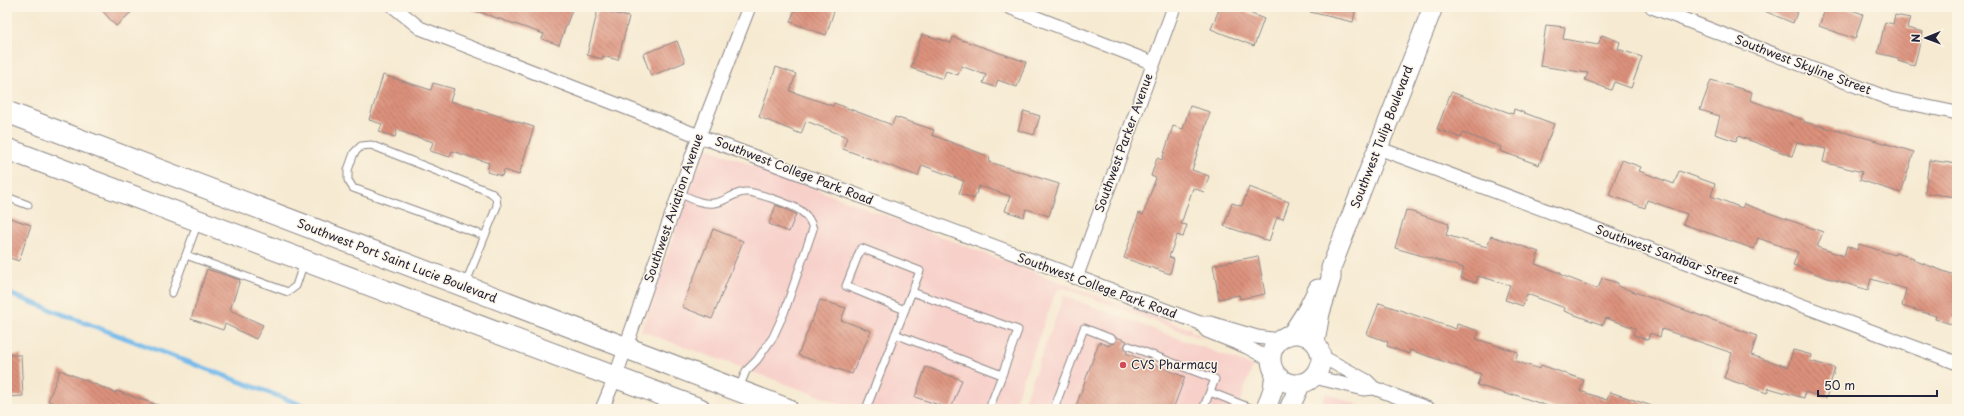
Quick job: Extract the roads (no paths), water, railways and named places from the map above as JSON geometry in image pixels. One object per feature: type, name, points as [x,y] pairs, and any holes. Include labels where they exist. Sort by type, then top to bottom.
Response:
[{"type":"main road","name":"Southwest Port Saint Lucie Boulevard","points":[[7,112],[787,409]]},
{"type":"main road","points":[[7,149],[700,409]]},
{"type":"street","name":"Southwest College Park Road","points":[[394,7],[420,28],[699,136],[1076,278],[1200,323],[1210,323],[1257,338],[1286,337]]},
{"type":"street","name":"Southwest Aviation Avenue","points":[[602,409],[615,378],[699,136],[749,7]]},
{"type":"street","points":[[1009,7],[1153,63]]},
{"type":"street","name":"Southwest Parker Avenue","points":[[1076,278],[1174,7]]},
{"type":"street","name":"Southwest Tulip Boulevard","points":[[1286,337],[1308,309],[1324,275],[1331,268],[1433,7]]},
{"type":"street","name":"Southwest Skyline Street","points":[[1652,7],[1890,99],[1957,113]]},
{"type":"street","name":"Southwest Sandbar Street","points":[[1378,148],[1957,363]]},
{"type":"street","name":"Southwest Tulip Boulevard","points":[[1318,349],[1320,313],[1332,278],[1331,268]]},
{"type":"street","name":"Southwest College Park Road","points":[[1200,323],[1207,331],[1247,347],[1273,366]]},
{"type":"street","points":[[1266,409],[1273,389],[1273,352],[1286,337],[1300,334],[1318,349],[1367,381],[1374,388],[1429,409]]},
{"type":"street","points":[[1289,409],[1308,380],[1318,371],[1318,349]]},
{"type":"street","points":[[1273,366],[1287,381],[1308,380],[1364,389],[1374,388]]},
{"type":"lane","points":[[465,287],[497,206],[496,197],[490,192],[371,145],[361,146],[354,153],[348,170],[348,180],[353,188],[485,236]]},
{"type":"lane","points":[[679,193],[701,202],[714,203],[727,199],[736,193],[747,192],[770,198],[800,210],[810,220],[813,229],[784,313],[774,337],[757,360],[746,371],[738,390]]},
{"type":"lane","points":[[7,197],[28,206]]},
{"type":"lane","points":[[172,293],[198,221]]},
{"type":"lane","points":[[866,409],[895,334],[905,310],[920,271],[861,248],[846,286],[905,310]]},
{"type":"lane","points":[[186,255],[288,292],[296,286],[305,261]]},
{"type":"lane","points":[[912,292],[1018,330],[989,409]]},
{"type":"lane","points":[[1054,409],[1084,328],[1112,339]]},
{"type":"lane","points":[[895,334],[1002,376]]},
{"type":"lane","points":[[1130,346],[1215,379],[1203,409]]},
{"type":"lane","points":[[1210,392],[1253,409]]},
{"type":"waterway","points":[[7,293],[312,409]]},
{"type":"place","name":"CVS Pharmacy","points":[[1123,365]]}]
